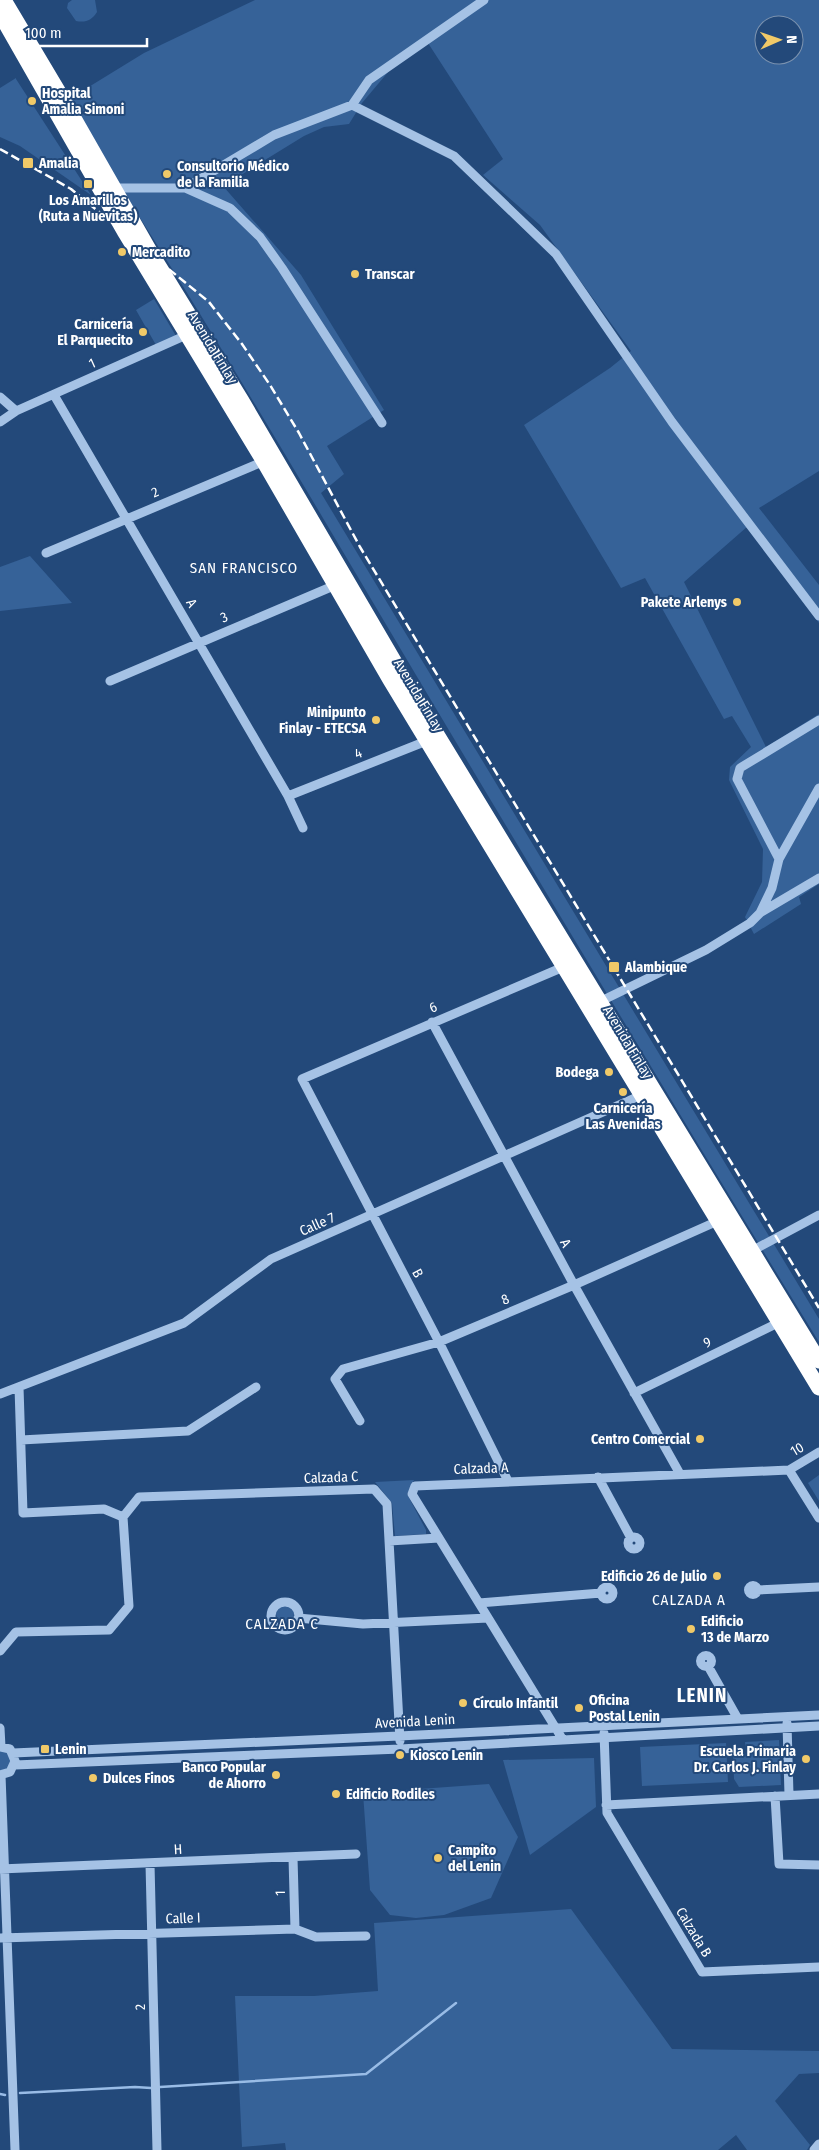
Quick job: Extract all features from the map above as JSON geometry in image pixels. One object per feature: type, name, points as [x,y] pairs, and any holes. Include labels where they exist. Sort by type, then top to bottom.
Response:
[{"type":"highway","name":"Avenida Finlay","points":[[4,0],[107,188],[124,231],[192,333],[270,459],[433,738],[745,1255],[786,1319],[819,1361]]},
{"type":"highway","name":"Avenida Finlay","points":[[0,14],[107,188]]},
{"type":"highway","name":"Avenida Finlay","points":[[786,1319],[819,1388]]},
{"type":"street","points":[[185,188],[274,135],[352,105],[369,80],[484,0]]},
{"type":"street","points":[[352,105],[454,156],[556,254],[672,422],[819,616]]},
{"type":"street","points":[[107,188],[185,188],[230,208],[260,237],[282,268],[382,423]]},
{"type":"street","name":"1","points":[[0,422],[16,411],[192,333]]},
{"type":"street","name":"A","points":[[54,394],[288,796],[303,828]]},
{"type":"street","points":[[0,397],[16,411]]},
{"type":"street","name":"2","points":[[46,553],[270,459]]},
{"type":"street","name":"3","points":[[110,681],[342,582]]},
{"type":"street","points":[[779,859],[737,779],[740,768],[819,720]]},
{"type":"street","name":"4","points":[[288,796],[433,738]]},
{"type":"street","points":[[760,913],[772,888],[779,859],[819,788]]},
{"type":"street","points":[[594,1005],[706,950],[750,923],[760,913],[819,878]]},
{"type":"street","name":"6","points":[[302,1079],[569,964]]},
{"type":"street","name":"A","points":[[432,1022],[574,1285],[680,1474]]},
{"type":"street","name":"B","points":[[302,1079],[439,1342],[508,1481]]},
{"type":"street","name":"Calle 7","points":[[0,1394],[184,1324],[271,1259],[647,1093]]},
{"type":"street","points":[[745,1255],[819,1215]]},
{"type":"street","name":"8","points":[[360,1421],[335,1379],[342,1369],[439,1342],[574,1285],[723,1218]]},
{"type":"street","name":"9","points":[[634,1392],[786,1319]]},
{"type":"street","points":[[0,1651],[16,1632],[108,1630],[129,1606],[123,1516],[104,1509],[23,1513],[19,1387]]},
{"type":"street","points":[[21,1440],[188,1432],[256,1387]]},
{"type":"street","name":"10","points":[[789,1470],[819,1452]]},
{"type":"street","points":[[789,1470],[819,1518]]},
{"type":"street","name":"Calzada A","points":[[563,1740],[412,1494],[415,1486],[789,1470]]},
{"type":"street","points":[[598,1477],[631,1538]]},
{"type":"street","name":"Calzada C","points":[[123,1516],[139,1496],[374,1489],[387,1504],[400,1749]]},
{"type":"street","points":[[389,1541],[439,1538]]},
{"type":"street","points":[[757,1590],[819,1587]]},
{"type":"street","points":[[479,1603],[601,1593]]},
{"type":"street","points":[[298,1618],[363,1624],[488,1618]]},
{"type":"street","points":[[708,1666],[738,1718]]},
{"type":"street","name":"Avenida Lenin","points":[[13,1753],[819,1715]]},
{"type":"street","points":[[787,1716],[789,1795]]},
{"type":"street","name":"Calzada B","points":[[604,1725],[607,1814],[702,1972],[819,1967]]},
{"type":"street","name":"Avenida Lenin","points":[[15,1765],[400,1749],[819,1726]]},
{"type":"street","points":[[0,1728],[0,1747],[13,1753],[15,1765],[10,1772],[0,1775],[3,1938],[14,2150]]},
{"type":"street","points":[[606,1804],[819,1794]]},
{"type":"street","points":[[775,1796],[779,1864],[819,1865]]},
{"type":"street","name":"H","points":[[2,1869],[356,1854]]},
{"type":"street","name":"1","points":[[293,1858],[295,1929]]},
{"type":"street","name":"2","points":[[150,1864],[157,2150]]},
{"type":"street","name":"Calle I","points":[[3,1938],[295,1929],[316,1937],[366,1936]]},
{"type":"street","points":[[814,2150],[819,2144]]},
{"type":"shaded area","points":[[72,0],[95,0],[97,12],[88,20],[83,22],[76,21],[67,8],[68,3]]},
{"type":"shaded area","points":[[255,0],[819,0],[819,471],[759,508],[819,585],[819,623],[748,526],[684,582],[766,747],[819,714],[819,884],[799,897],[801,904],[754,934],[745,917],[762,882],[763,849],[729,780],[730,767],[751,747],[732,716],[724,719],[645,578],[621,588],[524,425],[610,368],[631,351],[540,225],[483,175],[503,159],[428,43],[389,71],[362,103],[349,124],[324,127],[304,136],[223,186],[301,275],[384,410],[327,446],[344,474],[321,493],[819,1319],[819,1342],[566,926],[245,387],[157,245],[66,104],[74,96],[144,53]]},
{"type":"shaded area","points":[[16,78],[91,195],[20,146],[0,137],[0,88]]},
{"type":"shaded area","points":[[154,299],[176,336],[156,345],[136,310]]},
{"type":"shaded area","points":[[30,556],[72,603],[0,611],[0,567]]},
{"type":"shaded area","points":[[819,1475],[819,1501],[808,1483]]},
{"type":"shaded area","points":[[414,1480],[407,1494],[426,1530],[426,1534],[395,1536],[392,1503],[375,1482]]},
{"type":"shaded area","points":[[285,1605],[291,1608],[294,1614],[291,1620],[285,1623],[279,1620],[276,1614],[279,1608]]},
{"type":"shaded area","points":[[779,1740],[781,1785],[739,1787],[734,1779],[733,1754],[746,1753],[745,1742]]},
{"type":"shaded area","points":[[726,1743],[728,1782],[642,1786],[640,1747]]},
{"type":"shaded area","points":[[0,1749],[12,1756],[8,1769],[0,1771]]},
{"type":"shaded area","points":[[594,1758],[596,1807],[530,1855],[503,1760]]},
{"type":"shaded area","name":"Campito del Lenin","points":[[489,1784],[518,1837],[491,1898],[444,1915],[416,1918],[390,1915],[370,1890],[363,1793]]},
{"type":"shaded area","points":[[571,1909],[672,2049],[819,2051],[819,2073],[799,2074],[775,2101],[810,2145],[807,2150],[747,2150],[736,2135],[718,2150],[286,2150],[285,2143],[242,2147],[235,1996],[314,1996],[378,1991],[374,1923]]},
{"type":"waterway","points":[[160,2087],[366,2074],[456,2003]]},
{"type":"waterway","points":[[20,2093],[135,2087],[151,2088]]},
{"type":"waterway","points":[[0,2094],[5,2095]]},
{"type":"railway","points":[[0,149],[71,189],[209,302],[242,344],[299,433],[360,547],[819,1308]]},
{"type":"place","name":"Hospital Amalia Simoni","points":[[32,101]]},
{"type":"place","name":"Amalia","points":[[28,163]]},
{"type":"place","name":"Consultorio Médico de la Familia","points":[[167,174]]},
{"type":"place","name":"Los Amarillos (Ruta a Nuevitas)","points":[[88,184]]},
{"type":"place","name":"Mercadito","points":[[122,252]]},
{"type":"place","name":"Transcar","points":[[355,274]]},
{"type":"place","name":"Carnicería El Parquecito","points":[[143,332]]},
{"type":"place","name":"Pakete Arlenys","points":[[737,602]]},
{"type":"place","name":"Minipunto Finlay - ETECSA","points":[[376,720]]},
{"type":"place","name":"Alambique","points":[[614,967]]},
{"type":"place","name":"Bodega","points":[[609,1072]]},
{"type":"place","name":"Carnicería Las Avenidas","points":[[623,1092]]},
{"type":"place","name":"Centro Comercial","points":[[700,1439]]},
{"type":"place","name":"Edificio 26 de Julio","points":[[717,1576]]},
{"type":"place","name":"Edificio 13 de Marzo","points":[[691,1629]]},
{"type":"place","name":"Círculo Infantil","points":[[463,1703]]},
{"type":"place","name":"Oficina Postal Lenin","points":[[579,1708]]},
{"type":"place","name":"Lenin","points":[[45,1749]]},
{"type":"place","name":"Kiosco Lenin","points":[[400,1755]]},
{"type":"place","name":"Escuela Primaria Dr. Carlos J. Finlay","points":[[806,1759]]},
{"type":"place","name":"Banco Popular de Ahorro","points":[[276,1775]]},
{"type":"place","name":"Dulces Finos","points":[[93,1778]]},
{"type":"place","name":"Edificio Rodiles","points":[[336,1794]]},
{"type":"place","name":"Campito del Lenin","points":[[438,1858]]},
{"type":"district","name":"SAN FRANCISCO","points":[[244,568]]},
{"type":"district","name":"CALZADA A","points":[[689,1600]]},
{"type":"district","name":"CALZADA C","points":[[282,1624]]},
{"type":"district","name":"LENIN","points":[[702,1695]]}]
